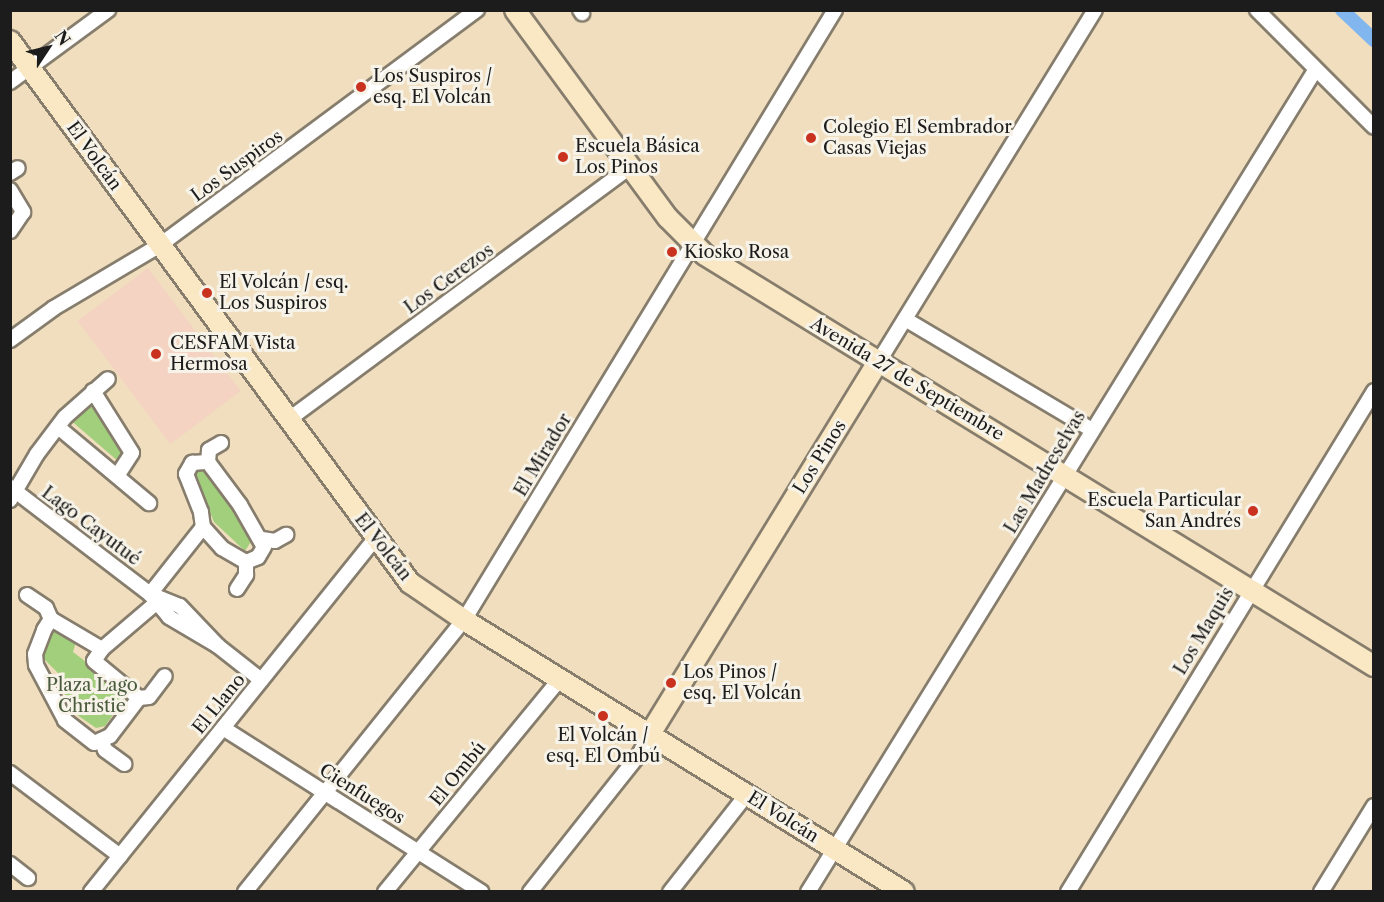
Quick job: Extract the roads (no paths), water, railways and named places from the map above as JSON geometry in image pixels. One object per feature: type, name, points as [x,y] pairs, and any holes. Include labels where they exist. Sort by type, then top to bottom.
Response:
[{"type":"street","points":[[10,81],[108,10]]},
{"type":"street","name":"Los Suspiros","points":[[10,340],[54,308],[160,245],[477,10]]},
{"type":"street","name":"Avenida 27 de Septiembre","points":[[515,10],[630,167],[692,244],[1374,666]]},
{"type":"street","name":"El Mirador","points":[[245,891],[464,620],[835,10]]},
{"type":"street","name":"Los Pinos","points":[[530,891],[640,753],[1095,10]]},
{"type":"street","points":[[1257,10],[1314,72],[1374,128]]},
{"type":"street","name":"El Volcán","points":[[10,41],[375,539],[410,583],[464,620],[904,891]]},
{"type":"street","name":"Las Madreselvas","points":[[808,891],[1314,72]]},
{"type":"street","name":"Los Cerezos","points":[[288,420],[630,167]]},
{"type":"street","points":[[10,190],[23,212],[10,231]]},
{"type":"street","points":[[905,319],[1092,430]]},
{"type":"street","points":[[12,493],[58,427],[108,379]]},
{"type":"street","points":[[93,391],[132,453],[117,476]]},
{"type":"street","name":"Los Maquis","points":[[1068,891],[1250,589],[1374,391]]},
{"type":"street","points":[[58,427],[149,503]]},
{"type":"street","points":[[221,442],[209,450],[208,462],[262,540],[264,547],[258,557],[246,562]]},
{"type":"street","points":[[208,462],[192,463],[186,474],[201,512],[203,527],[222,548],[246,562]]},
{"type":"street","name":"Lago Cayutué","points":[[12,493],[153,599],[180,606],[218,645],[261,680]]},
{"type":"street","points":[[165,676],[148,697],[139,698],[94,661],[102,649],[153,599],[203,527]]},
{"type":"street","points":[[262,540],[275,541],[286,535]]},
{"type":"street","name":"El Llano","points":[[91,891],[375,539]]},
{"type":"street","points":[[237,589],[246,575],[246,562]]},
{"type":"street","points":[[27,595],[46,608],[51,619],[102,649]]},
{"type":"street","points":[[51,619],[35,654],[36,665],[65,720],[94,743],[102,741],[136,707],[139,698]]},
{"type":"street","name":"El Ombú","points":[[386,891],[560,679]]},
{"type":"street","name":"Cienfuegos","points":[[223,728],[481,891]]},
{"type":"street","points":[[102,741],[105,750],[124,764]]},
{"type":"street","points":[[10,772],[120,856]]},
{"type":"street","points":[[670,891],[747,794]]},
{"type":"street","points":[[1321,891],[1374,806]]},
{"type":"street","points":[[10,864],[28,878]]},
{"type":"waterway","points":[[1342,10],[1374,40]]},
{"type":"place","name":"Los Suspiros / esq. El Volcán","points":[[361,87]]},
{"type":"place","name":"Colegio El Sembrador Casas Viejas","points":[[811,138]]},
{"type":"place","name":"Escuela Básica Los Pinos","points":[[563,157]]},
{"type":"place","name":"Kiosko Rosa","points":[[672,252]]},
{"type":"place","name":"El Volcán / esq. Los Suspiros","points":[[207,293]]},
{"type":"place","name":"CESFAM Vista Hermosa","points":[[156,354]]},
{"type":"place","name":"Escuela Particular San Andrés","points":[[1253,511]]},
{"type":"place","name":"Los Pinos / esq. El Volcán","points":[[671,683]]},
{"type":"place","name":"El Volcán / esq. El Ombú","points":[[603,716]]},
{"type":"park label","name":"Plaza Lago Christie","points":[[92,696]]}]
